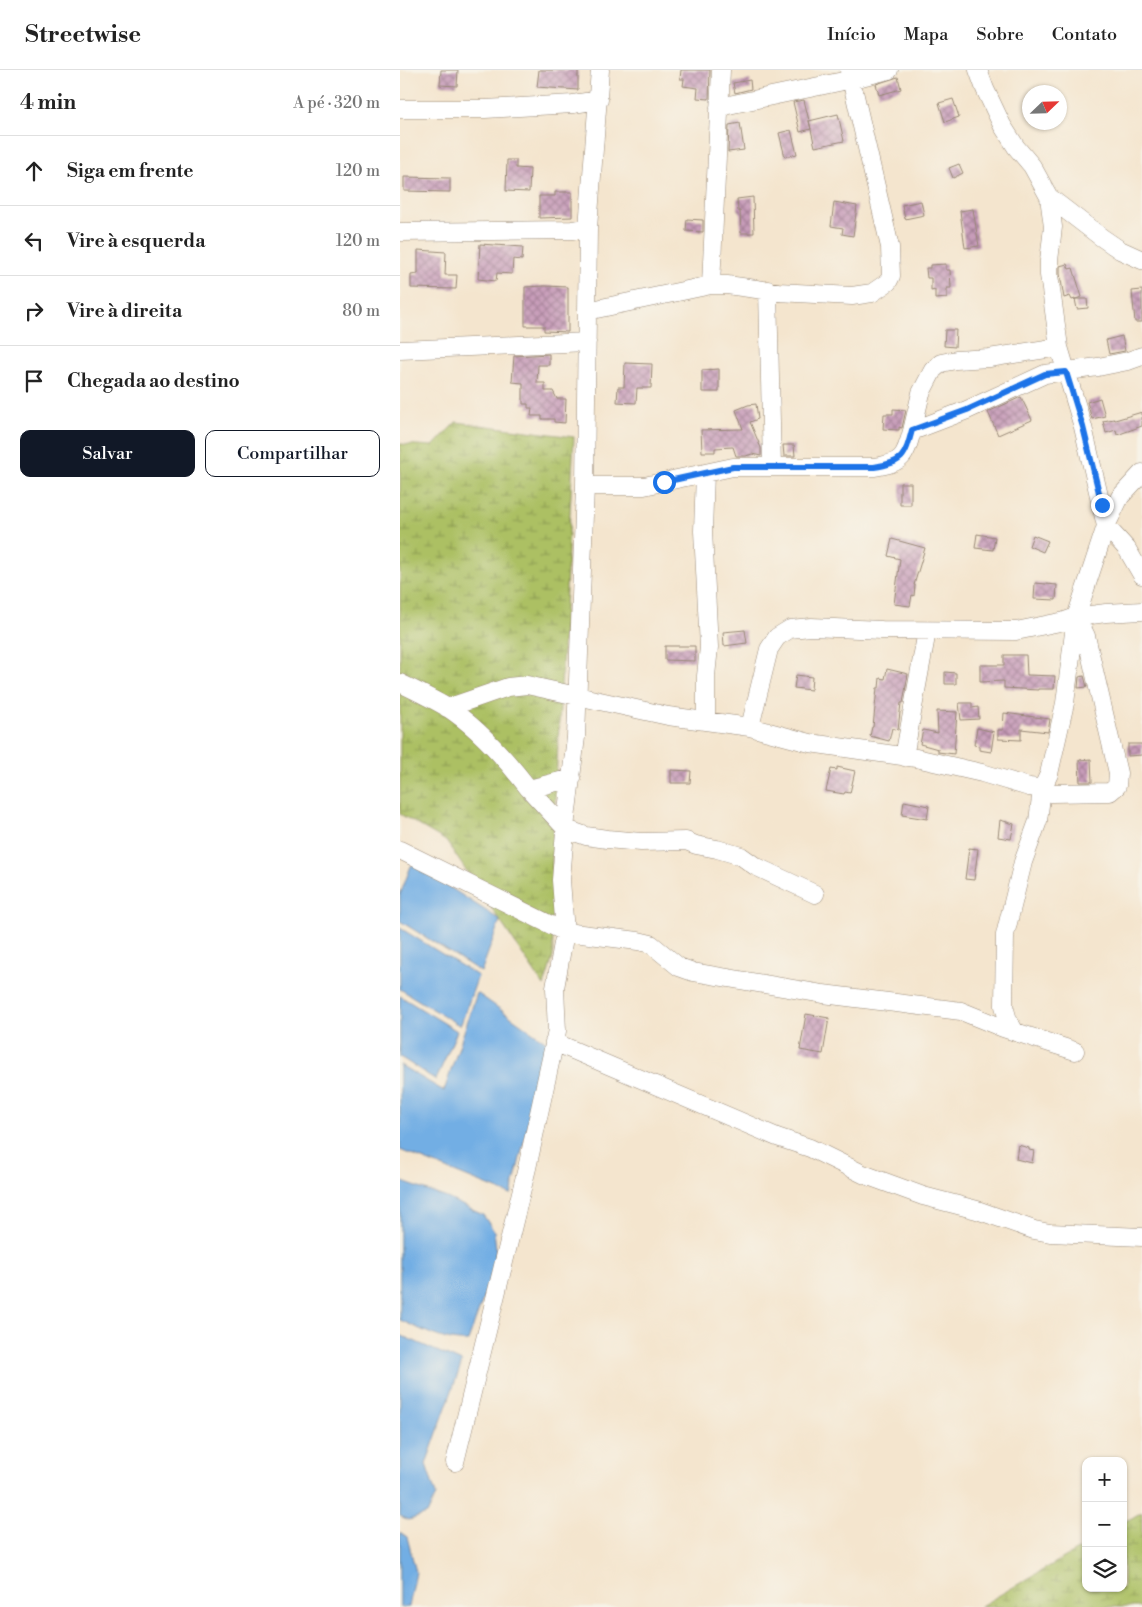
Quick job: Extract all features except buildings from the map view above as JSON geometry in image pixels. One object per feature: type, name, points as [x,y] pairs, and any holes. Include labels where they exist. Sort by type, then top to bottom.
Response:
[{"type":"street","points":[[455,1462],[527,1168],[557,1031],[555,988],[565,932],[561,880],[576,737],[584,486],[588,228],[600,70]]},
{"type":"street","points":[[711,285],[721,70]]},
{"type":"street","points":[[719,107],[851,75],[889,70]]},
{"type":"street","points":[[978,70],[1002,125],[1016,147],[1032,166],[1049,197],[1054,227],[1049,275],[1059,347],[1083,427],[1106,526],[1127,549],[1142,575]]},
{"type":"street","points":[[587,311],[711,285],[852,296],[872,293],[888,282],[891,276],[890,247],[851,75]]},
{"type":"street","points":[[400,109],[574,104],[599,100]]},
{"type":"street","points":[[1049,197],[1120,250],[1142,260]]},
{"type":"street","points":[[400,232],[572,230],[588,228]]},
{"type":"street","points":[[768,290],[772,467]]},
{"type":"street","points":[[400,350],[587,342]]},
{"type":"street","points":[[584,486],[644,486],[733,467],[874,467],[889,465],[898,462],[906,454],[921,393],[933,370],[941,364],[956,360],[989,358],[1059,347]]},
{"type":"street","points":[[912,430],[967,410],[1045,374],[1128,361],[1142,356]]},
{"type":"street","points":[[705,473],[703,531],[709,647],[706,676],[706,720]]},
{"type":"street","points":[[1016,1032],[1008,1020],[1004,1006],[1005,935],[1023,862],[1038,820],[1042,789],[1049,774],[1065,703],[1076,619],[1106,526],[1120,497],[1142,473]]},
{"type":"street","points":[[750,727],[770,649],[777,637],[790,630],[811,628],[1016,631],[1106,613],[1142,611]]},
{"type":"street","points":[[447,708],[508,687],[527,686],[668,716],[750,727],[810,743],[904,757],[982,773],[1042,789],[1052,794],[1110,792],[1117,786],[1118,773],[1086,636],[1076,619]]},
{"type":"street","points":[[904,757],[927,631]]},
{"type":"street","points":[[400,683],[447,708],[478,732],[501,754],[528,789],[566,829],[586,836],[607,840],[640,842],[686,841],[717,849],[741,856],[755,866],[815,894]]},
{"type":"street","points":[[528,789],[572,778]]},
{"type":"street","points":[[400,850],[565,932],[651,944],[679,967],[693,972],[823,994],[961,1011],[1016,1032],[1075,1051]]},
{"type":"street","points":[[554,1042],[776,1138],[810,1148],[863,1174],[923,1196],[977,1210],[1034,1230],[1142,1237]]},
{"type":"green space","points":[[456,422],[574,437],[552,858],[553,957],[544,986],[446,841],[400,814],[400,444],[433,446]]},
{"type":"green space","points":[[1142,1512],[1142,1607],[979,1607],[1082,1547],[1082,1592],[1127,1592],[1127,1521]]},
{"type":"water","points":[[414,864],[500,920],[481,972],[400,921],[400,895],[411,866]]},
{"type":"water","points":[[400,928],[478,976],[461,1024],[459,1025],[400,989]]},
{"type":"water","points":[[477,993],[548,1043],[511,1195],[400,1150],[400,1065],[444,1091]]},
{"type":"water","points":[[400,996],[457,1031],[436,1080],[400,1057]]},
{"type":"water","points":[[400,1181],[447,1198],[483,1215],[494,1231],[496,1248],[494,1268],[468,1341],[442,1338],[400,1320]]},
{"type":"water","points":[[400,1335],[462,1362],[426,1464],[436,1495],[427,1514],[409,1520],[400,1516]]},
{"type":"water","points":[[400,1532],[407,1537],[416,1572],[409,1607],[400,1607]]},
{"type":"route","points":[[664,482],[719,469],[746,466],[874,467],[889,465],[898,462],[906,454],[912,430],[967,410],[1045,374],[1066,372],[1083,427],[1102,505]]}]
